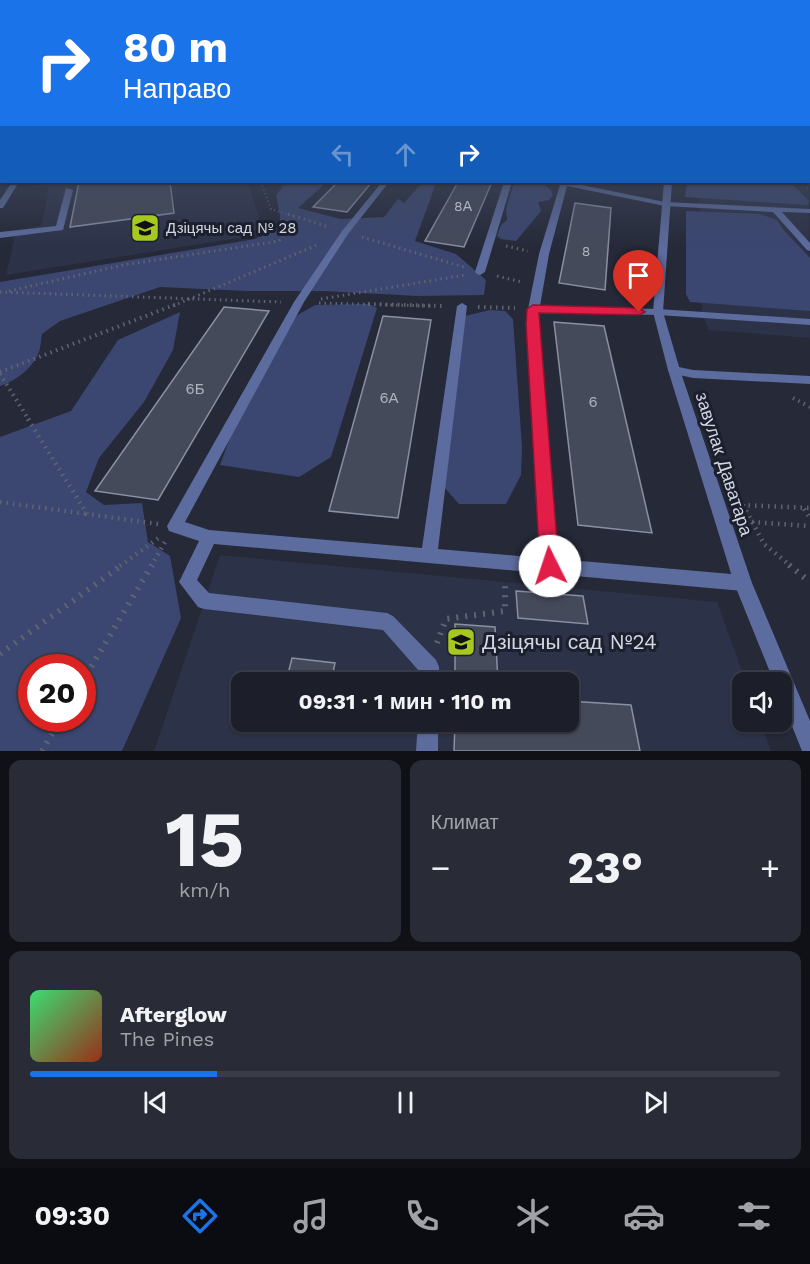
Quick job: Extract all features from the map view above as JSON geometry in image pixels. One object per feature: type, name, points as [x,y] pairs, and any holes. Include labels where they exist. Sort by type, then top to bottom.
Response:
[{"type":"street","points":[[0,206],[14,183]]},
{"type":"street","points":[[384,183],[345,233],[299,302],[175,526],[209,537],[743,583]]},
{"type":"street","points":[[480,272],[508,183]]},
{"type":"street","points":[[550,566],[532,324],[537,285],[562,183]]},
{"type":"street","points":[[567,183],[665,204],[810,211]]},
{"type":"street","name":"завулак Даватара","points":[[668,183],[658,312],[715,502],[743,583],[810,747]]},
{"type":"street","points":[[0,236],[60,228],[69,190]]},
{"type":"street","points":[[776,210],[810,248]]},
{"type":"street","points":[[429,556],[462,306]]},
{"type":"street","points":[[533,309],[658,312],[810,322]]},
{"type":"street","points":[[674,370],[693,374],[810,380]]},
{"type":"street","points":[[209,537],[188,582],[204,601],[387,622],[427,672]]},
{"type":"street","points":[[427,751],[428,732]]},
{"type":"path","points":[[261,183],[272,209],[294,214],[345,233],[480,272],[537,285]]},
{"type":"path","points":[[1,292],[123,265],[279,241],[294,214]]},
{"type":"path","points":[[87,514],[0,373],[190,299],[345,233]]},
{"type":"path","points":[[489,242],[544,254]]},
{"type":"path","points":[[299,302],[480,272]]},
{"type":"path","points":[[1,292],[23,293]]},
{"type":"path","points":[[0,502],[175,526]]},
{"type":"path","points":[[715,502],[810,508]]},
{"type":"path","points":[[742,504],[764,544],[810,581]]},
{"type":"path","points":[[803,508],[810,518]]},
{"type":"path","points":[[752,522],[810,526]]},
{"type":"path","points":[[0,654],[175,526]]},
{"type":"path","points":[[96,659],[175,526]]},
{"type":"path","points":[[430,672],[446,619],[505,611],[505,582]]},
{"type":"path","points":[[42,751],[53,732]]},
{"type":"shaded area","name":"Дзіцячы сад № 28","points":[[35,183],[248,183],[264,234],[6,275],[16,231],[42,225],[49,186],[31,188]]},
{"type":"shaded area","points":[[281,183],[326,183],[298,208],[341,219],[384,217],[398,199],[404,203],[422,183],[432,183],[435,186],[415,241],[456,254],[486,280],[484,295],[418,296],[160,287],[60,321],[42,334],[36,359],[27,369],[17,378],[0,386],[0,282],[255,239],[280,229],[276,195],[282,188]]},
{"type":"shaded area","points":[[514,183],[542,184],[553,195],[549,200],[538,202],[541,211],[516,241],[501,239],[497,236],[501,225],[507,220],[506,209]]},
{"type":"shaded area","points":[[687,183],[791,183],[809,201],[808,205],[685,197]]},
{"type":"shaded area","points":[[698,183],[809,183],[810,338],[709,330],[702,315]]},
{"type":"shaded area","points":[[686,211],[760,214],[777,220],[810,258],[810,311],[690,302],[686,294]]},
{"type":"shaded area","points":[[369,304],[377,308],[331,457],[299,477],[220,465],[230,438],[294,317],[315,305]]},
{"type":"shaded area","points":[[490,310],[505,311],[513,319],[522,447],[521,475],[506,504],[459,504],[443,486],[465,316]]},
{"type":"shaded area","points":[[180,312],[173,350],[144,402],[99,458],[86,492],[104,505],[142,503],[148,542],[170,556],[181,618],[122,751],[0,751],[0,437],[71,411],[118,340]]},
{"type":"shaded area","name":"Дзіцячы сад №24","points":[[220,555],[717,602],[742,672],[732,672],[732,732],[764,732],[771,751],[154,751]]},
{"type":"building","points":[[79,183],[170,183],[174,213],[70,227]]},
{"type":"building","points":[[337,183],[371,183],[347,212],[313,207]]},
{"type":"building","points":[[457,183],[492,183],[464,247],[425,241]]},
{"type":"building","points":[[575,203],[611,208],[605,290],[559,283]]},
{"type":"building","points":[[224,307],[269,311],[158,500],[95,491]]},
{"type":"building","points":[[383,316],[431,320],[398,518],[329,511]]},
{"type":"building","points":[[554,322],[604,326],[652,533],[578,525]]},
{"type":"building","points":[[516,591],[583,596],[588,624],[518,618]]},
{"type":"building","points":[[455,624],[495,627],[497,672],[455,672]]},
{"type":"building","points":[[292,658],[335,663],[333,672],[288,672]]},
{"type":"building","points":[[579,702],[631,705],[640,751],[454,751],[455,732],[579,732]]},
{"type":"place","name":"Дзіцячы сад № 28","points":[[145,228]]},
{"type":"place","name":"Дзіцячы сад №24","points":[[461,642]]},
{"type":"route","points":[[550,566],[532,324],[533,309],[639,312]]}]
